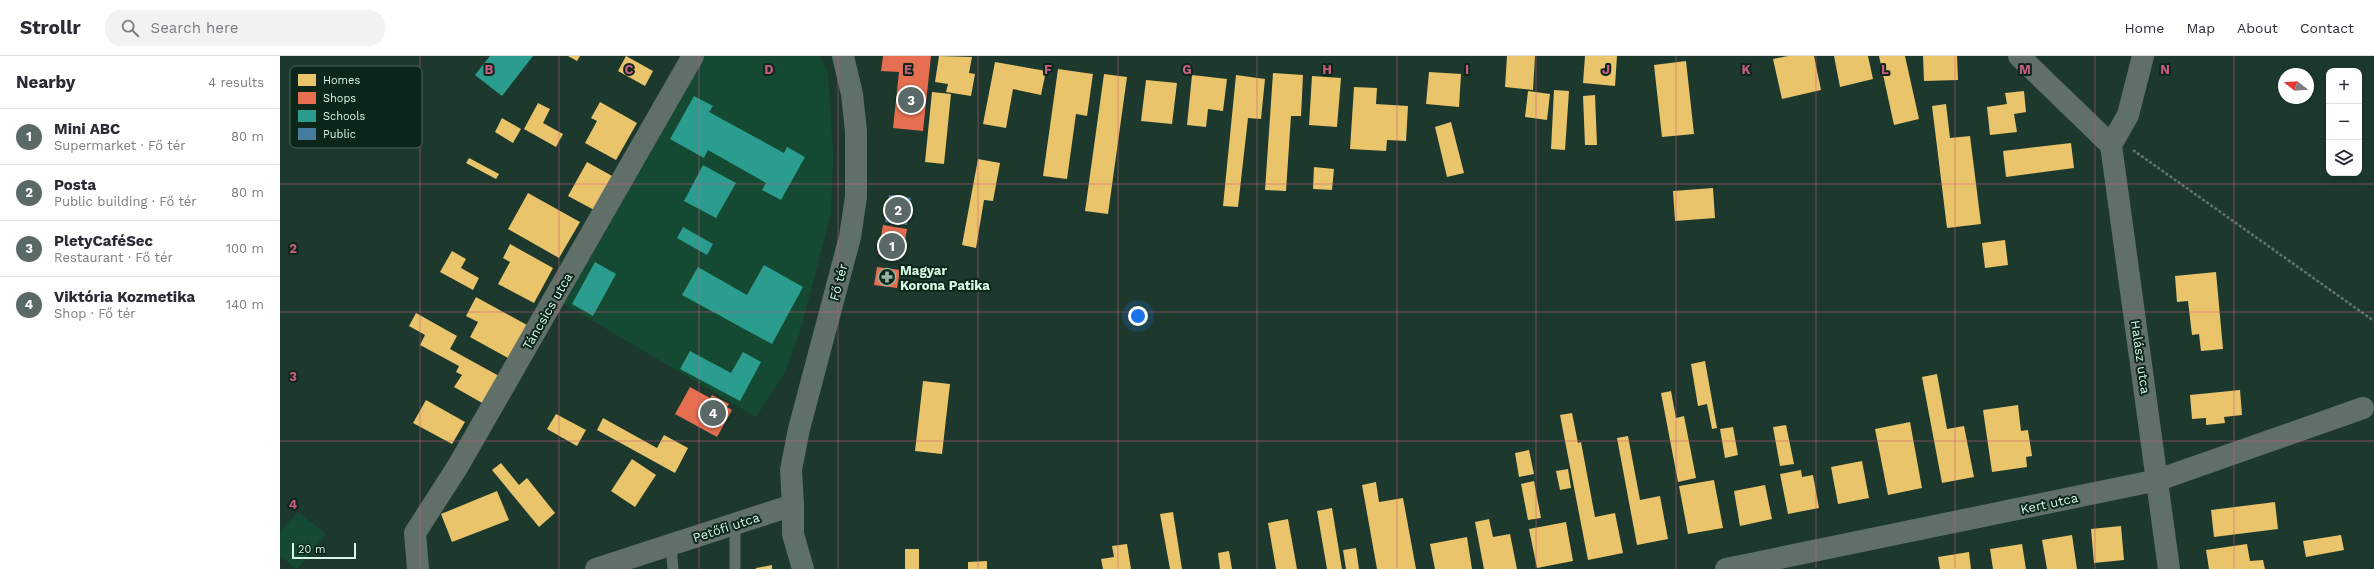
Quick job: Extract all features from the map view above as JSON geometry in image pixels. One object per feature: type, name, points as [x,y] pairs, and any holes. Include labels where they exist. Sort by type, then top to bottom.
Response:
[{"type":"main road","name":"Fő tér","points":[[793,505],[791,470],[794,452],[850,237],[856,197],[856,131],[852,94],[843,56]]},
{"type":"main road","points":[[793,505],[792,534],[803,569]]},
{"type":"street","name":"Táncsics utca","points":[[418,569],[415,533],[458,466],[693,56]]},
{"type":"street","points":[[2019,56],[2111,145],[2128,114],[2143,56]]},
{"type":"street","name":"Halász utca","points":[[2111,145],[2169,569]]},
{"type":"street","name":"Kert utca","points":[[1726,569],[1793,562],[2158,480],[2363,408]]},
{"type":"street","name":"Petőfi utca","points":[[596,569],[793,505]]},
{"type":"lane","points":[[735,523],[735,569]]},
{"type":"lane","points":[[671,545],[673,569]]},
{"type":"path","points":[[2111,145],[2135,151],[2374,321]]},
{"type":"shaded area","points":[[705,56],[820,56],[828,73],[833,155],[831,213],[800,332],[784,374],[756,417],[564,304]]},
{"type":"shaded area","points":[[298,512],[326,534],[297,569],[280,556],[280,532]]},
{"type":"building: Homes","points":[[568,56],[580,56],[577,61]]},
{"type":"building: Homes","points":[[626,56],[653,71],[645,86],[618,71]]},
{"type":"building: Homes","points":[[939,56],[972,57],[969,73],[975,74],[971,96],[946,92],[948,84],[935,82]]},
{"type":"building: Homes","points":[[1507,56],[1535,56],[1533,90],[1505,87]]},
{"type":"building: Homes","points":[[1585,56],[1617,56],[1615,86],[1583,83]]},
{"type":"building: Homes","points":[[1788,56],[1814,56],[1821,90],[1782,99],[1773,59]]},
{"type":"building: Homes","points":[[1834,56],[1868,56],[1873,79],[1840,87]]},
{"type":"building: Homes","points":[[1879,56],[1905,56],[1919,119],[1894,125]]},
{"type":"building: Homes","points":[[1923,56],[1957,56],[1958,80],[1924,81]]},
{"type":"building: Homes","points":[[1686,61],[1694,134],[1662,137],[1654,65]]},
{"type":"building: Homes","points":[[995,62],[1046,71],[1041,95],[1013,89],[1006,128],[983,124]]},
{"type":"building: Homes","points":[[1058,69],[1093,74],[1087,116],[1076,114],[1067,179],[1043,176]]},
{"type":"building: Homes","points":[[1429,72],[1461,74],[1459,107],[1426,104]]},
{"type":"building: Homes","points":[[1273,73],[1303,75],[1301,116],[1291,116],[1286,191],[1265,190]]},
{"type":"building: Homes","points":[[1104,74],[1127,77],[1108,214],[1085,211]]},
{"type":"building: Homes","points":[[1192,75],[1227,79],[1223,111],[1208,109],[1206,127],[1187,125]]},
{"type":"building: Homes","points":[[1236,75],[1265,79],[1261,119],[1248,118],[1238,207],[1223,206]]},
{"type":"building: Homes","points":[[1312,76],[1341,78],[1337,127],[1309,125]]},
{"type":"building: Homes","points":[[1146,80],[1177,83],[1172,124],[1141,121]]},
{"type":"building: Homes","points":[[1354,87],[1377,88],[1376,104],[1408,106],[1406,141],[1387,140],[1386,151],[1350,149]]},
{"type":"building: Homes","points":[[1554,90],[1569,91],[1565,150],[1551,149]]},
{"type":"building: Homes","points":[[1528,91],[1550,94],[1547,120],[1525,117]]},
{"type":"building: Homes","points":[[2024,91],[2026,112],[2014,114],[2017,132],[1990,135],[1987,107],[2007,104],[2005,93]]},
{"type":"building: Homes","points":[[932,92],[951,94],[944,164],[925,162]]},
{"type":"building: Homes","points":[[1595,95],[1597,145],[1585,145],[1583,96]]},
{"type":"building: Homes","points":[[600,102],[637,123],[616,160],[585,143],[597,121],[591,118]]},
{"type":"building: Homes","points":[[538,103],[550,109],[543,123],[563,134],[556,147],[524,129]]},
{"type":"building: Homes","points":[[1946,104],[1950,138],[1970,136],[1981,224],[1947,228],[1932,106]]},
{"type":"building: Homes","points":[[502,118],[521,129],[513,143],[495,132]]},
{"type":"building: Homes","points":[[1451,122],[1464,173],[1447,177],[1435,127]]},
{"type":"building: Homes","points":[[2071,143],[2074,168],[2006,177],[2003,151]]},
{"type":"building: Homes","points":[[469,158],[499,174],[496,179],[466,163]]},
{"type":"building: Homes","points":[[978,159],[1000,163],[993,201],[984,200],[976,248],[962,245]]},
{"type":"building: Homes","points":[[587,162],[614,177],[596,211],[568,196]]},
{"type":"building: Homes","points":[[1314,167],[1334,169],[1332,190],[1313,189]]},
{"type":"building: Homes","points":[[1713,188],[1715,218],[1675,221],[1673,191]]},
{"type":"building: Homes","points":[[528,193],[580,222],[559,258],[508,229]]},
{"type":"building: Homes","points":[[2005,240],[2008,265],[1985,268],[1982,243]]},
{"type":"building: Homes","points":[[510,244],[553,268],[534,303],[498,284],[510,262],[503,258]]},
{"type":"building: Homes","points":[[452,251],[466,259],[461,268],[479,278],[473,290],[440,272]]},
{"type":"building: Homes","points":[[2216,272],[2223,349],[2201,351],[2199,334],[2192,335],[2188,301],[2177,302],[2175,276]]},
{"type":"building: Homes","points":[[476,297],[527,325],[508,358],[470,337],[478,322],[466,316]]},
{"type":"building: Homes","points":[[416,313],[457,336],[450,349],[499,376],[484,404],[454,387],[462,375],[456,372],[459,366],[420,345],[425,335],[409,326]]},
{"type":"building: Homes","points":[[1705,361],[1717,428],[1712,429],[1707,404],[1698,406],[1691,364]]},
{"type":"building: Homes","points":[[1937,374],[1947,429],[1964,426],[1974,477],[1942,483],[1922,377]]},
{"type":"building: Homes","points":[[923,381],[950,384],[942,454],[915,451]]},
{"type":"building: Homes","points":[[2240,390],[2242,415],[2224,417],[2225,423],[2206,425],[2206,418],[2192,419],[2190,395]]},
{"type":"building: Homes","points":[[1671,391],[1676,418],[1684,416],[1696,478],[1678,482],[1661,393]]},
{"type":"building: Homes","points":[[426,400],[465,422],[452,444],[413,423]]},
{"type":"building: Homes","points":[[2018,405],[2021,431],[2028,430],[2032,456],[2026,457],[2027,467],[1992,472],[1983,410]]},
{"type":"building: Homes","points":[[1572,413],[1578,443],[1581,442],[1595,517],[1615,513],[1623,553],[1588,560],[1560,415]]},
{"type":"building: Homes","points":[[556,414],[586,430],[577,446],[547,429]]},
{"type":"building: Homes","points":[[603,418],[657,448],[664,435],[688,448],[675,473],[597,430]]},
{"type":"building: Homes","points":[[1910,422],[1922,488],[1888,495],[1875,429]]},
{"type":"building: Homes","points":[[1786,425],[1794,464],[1780,466],[1773,427]]},
{"type":"building: Homes","points":[[1733,427],[1738,455],[1725,458],[1720,429]]},
{"type":"building: Homes","points":[[1628,436],[1640,500],[1660,496],[1668,539],[1637,545],[1617,438]]},
{"type":"building: Homes","points":[[1529,450],[1534,474],[1519,477],[1515,453]]},
{"type":"building: Homes","points":[[632,459],[656,475],[635,507],[611,491]]},
{"type":"building: Homes","points":[[1862,461],[1869,498],[1838,504],[1831,467]]},
{"type":"building: Homes","points":[[501,463],[519,485],[527,478],[555,513],[539,527],[492,470]]},
{"type":"building: Homes","points":[[1568,469],[1571,488],[1560,490],[1556,471]]},
{"type":"building: Homes","points":[[1801,470],[1802,477],[1813,475],[1819,508],[1788,514],[1780,474]]},
{"type":"building: Homes","points":[[1714,480],[1723,528],[1688,534],[1679,486]]},
{"type":"building: Homes","points":[[1534,481],[1541,518],[1528,520],[1521,484]]},
{"type":"building: Homes","points":[[1376,482],[1379,502],[1403,498],[1416,569],[1377,569],[1362,485]]},
{"type":"building: Homes","points":[[1765,485],[1772,519],[1740,526],[1734,491]]},
{"type":"building: Homes","points":[[497,491],[509,520],[452,542],[441,514]]},
{"type":"building: Homes","points":[[2275,502],[2278,529],[2214,537],[2211,510]]},
{"type":"building: Homes","points":[[1332,508],[1342,569],[1327,569],[1317,511]]},
{"type":"building: Homes","points":[[1173,512],[1182,569],[1170,569],[1160,514]]},
{"type":"building: Homes","points":[[1288,519],[1297,569],[1276,569],[1268,523]]},
{"type":"building: Homes","points":[[1489,519],[1493,537],[1510,534],[1517,569],[1484,569],[1475,522]]},
{"type":"building: Homes","points":[[1566,522],[1573,561],[1537,568],[1529,529]]},
{"type":"building: Homes","points":[[2121,526],[2124,560],[2094,563],[2091,529]]},
{"type":"building: Homes","points":[[2072,535],[2077,569],[2047,569],[2042,540]]},
{"type":"building: Homes","points":[[2341,535],[2344,550],[2306,557],[2303,541]]},
{"type":"building: Homes","points":[[1467,537],[1472,569],[1435,569],[1430,544]]},
{"type":"building: Homes","points":[[1127,544],[1131,569],[1103,569],[1101,559],[1114,557],[1112,546]]},
{"type":"building: Homes","points":[[2022,544],[2026,569],[1993,569],[1990,549]]},
{"type":"building: Homes","points":[[2247,544],[2250,561],[2263,560],[2265,569],[2209,569],[2206,550]]},
{"type":"building: Homes","points":[[1356,548],[1359,569],[1346,569],[1343,550]]},
{"type":"building: Homes","points":[[905,549],[919,549],[919,569],[905,569]]},
{"type":"building: Homes","points":[[1229,551],[1232,569],[1220,569],[1218,553]]},
{"type":"building: Homes","points":[[1969,552],[1971,569],[1940,569],[1938,557]]},
{"type":"building: Homes","points":[[987,561],[987,569],[968,569],[968,562]]},
{"type":"building: Homes","points":[[772,565],[772,569],[756,569],[756,568]]},
{"type":"building: Shops","points":[[883,56],[931,56],[923,131],[893,128],[899,72],[881,71]]},
{"type":"building: Shops","points":[[883,225],[907,229],[902,258],[878,254]]},
{"type":"building: Shops","name":"Magyar Korona Patika","points":[[877,267],[900,270],[897,288],[874,285]]},
{"type":"building: Shops","points":[[690,387],[710,398],[712,395],[729,404],[727,407],[732,410],[717,437],[675,414]]},
{"type":"building: Schools","points":[[490,56],[533,56],[502,96],[475,75]]},
{"type":"building: Schools","points":[[694,96],[713,106],[709,112],[784,153],[787,147],[805,157],[781,200],[762,190],[766,183],[708,150],[704,158],[670,139]]},
{"type":"building: Schools","points":[[703,165],[736,183],[716,218],[684,201]]},
{"type":"building: Schools","points":[[683,227],[713,244],[707,255],[677,238]]},
{"type":"building: Schools","points":[[595,262],[616,274],[593,316],[572,304]]},
{"type":"building: Schools","points":[[764,265],[803,287],[772,344],[682,295],[698,267],[747,295]]},
{"type":"building: Schools","points":[[690,351],[731,373],[743,352],[761,362],[740,401],[680,369]]},
{"type":"building: Public","points":[[889,195],[911,198],[907,225],[885,222]]},
{"type":"place","name":"PletyCaféSec","points":[[911,100]]},
{"type":"place","name":"Posta","points":[[898,210]]},
{"type":"place","name":"Mini ABC","points":[[892,246]]},
{"type":"place","name":"Magyar Korona Patika","points":[[887,277]]},
{"type":"place","name":"Viktória Kozmetika","points":[[713,413]]}]
